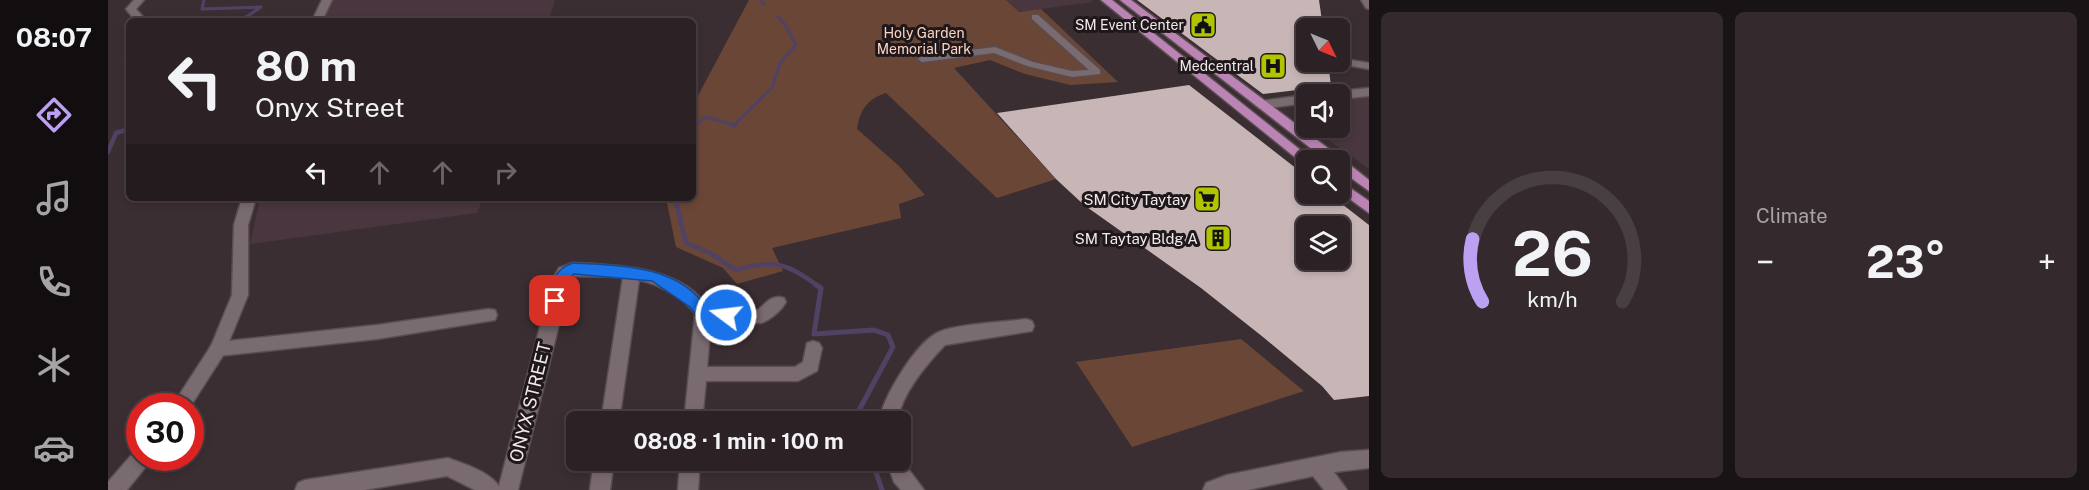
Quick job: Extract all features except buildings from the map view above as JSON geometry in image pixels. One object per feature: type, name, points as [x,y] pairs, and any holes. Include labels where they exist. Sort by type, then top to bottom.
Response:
[{"type":"main road","points":[[1106,0],[1296,150]]},
{"type":"main road","points":[[1125,0],[1321,150]]},
{"type":"main road","points":[[1350,172],[1369,187]]},
{"type":"main road","points":[[1350,193],[1369,208]]},
{"type":"street","points":[[138,17],[131,9],[139,0]]},
{"type":"street","points":[[318,18],[327,0]]},
{"type":"street","points":[[1366,0],[1369,6]]},
{"type":"street","points":[[922,59],[995,50],[1030,64],[1072,74],[1096,72],[1035,16]]},
{"type":"street","points":[[1350,63],[1369,66]]},
{"type":"street","points":[[1350,94],[1369,92]]},
{"type":"street","points":[[1261,105],[1296,100]]},
{"type":"street","points":[[190,393],[218,350],[240,295],[241,225],[248,201]]},
{"type":"street","name":"ONYX STREET","points":[[508,490],[560,279],[565,272],[573,268],[632,272]]},
{"type":"street","points":[[612,411],[632,272],[656,277],[695,303],[703,314],[694,411]]},
{"type":"street","points":[[703,314],[761,317],[778,302]]},
{"type":"street","points":[[218,350],[377,332],[489,315]]},
{"type":"street","points":[[890,411],[900,391],[939,340],[946,336],[1026,326]]},
{"type":"street","points":[[697,374],[798,374],[811,366],[813,348]]},
{"type":"street","points":[[1213,490],[1341,461],[1369,459]]},
{"type":"street","points":[[305,490],[448,467],[480,482],[491,490]]},
{"type":"street","points":[[1318,467],[1337,490]]},
{"type":"street","points":[[114,490],[130,471]]},
{"type":"street","points":[[600,490],[603,471]]},
{"type":"street","points":[[688,490],[689,471]]},
{"type":"street","points":[[900,471],[914,490]]},
{"type":"shaded area","points":[[332,0],[555,0],[549,18],[323,18]]},
{"type":"shaded area","points":[[1006,0],[1091,0],[1093,2],[1019,12]]},
{"type":"shaded area","points":[[1369,95],[1369,169],[1350,155],[1350,150],[1343,150],[1326,138],[1350,138],[1350,98]]},
{"type":"shaded area","points":[[259,201],[482,201],[477,213],[250,244]]},
{"type":"green space","name":"Holy Garden Memorial Park","points":[[749,0],[1006,0],[1019,12],[1041,9],[1118,82],[1070,85],[1025,74],[990,60],[954,68],[1056,179],[997,198],[886,93],[879,95],[866,106],[860,116],[857,129],[899,166],[925,195],[899,204],[901,218],[772,248],[783,271],[737,284],[723,268],[676,247],[667,201],[696,201],[696,119],[698,117],[696,116],[696,99]]},
{"type":"green space","points":[[1241,339],[1304,391],[1132,447],[1076,362]]},
{"type":"waterway","points":[[204,0],[202,9],[261,7],[244,18]]},
{"type":"waterway","points":[[760,0],[764,4]]},
{"type":"waterway","points":[[734,125],[772,88],[780,63],[796,45],[784,23],[777,16]]},
{"type":"waterway","points":[[696,124],[706,117],[734,125]]},
{"type":"waterway","points":[[108,152],[116,133],[126,130]]},
{"type":"waterway","points":[[676,201],[686,243],[710,253],[736,270],[761,265],[780,265],[797,272],[818,286]]},
{"type":"waterway","points":[[816,285],[821,288],[814,334],[874,330],[888,335],[893,347],[859,411]]},
{"type":"waterway","points":[[876,471],[882,490]]},
{"type":"place","name":"SM Event Center","points":[[1203,25]]},
{"type":"place","name":"Medcentral","points":[[1273,66]]},
{"type":"place","name":"SM City Taytay","points":[[1207,199]]},
{"type":"place","name":"SM Taytay Bldg A","points":[[1218,238]]},
{"type":"route","points":[[555,301],[560,279],[565,272],[573,268],[632,272],[656,277],[695,303],[701,308],[703,314],[726,315]]}]
